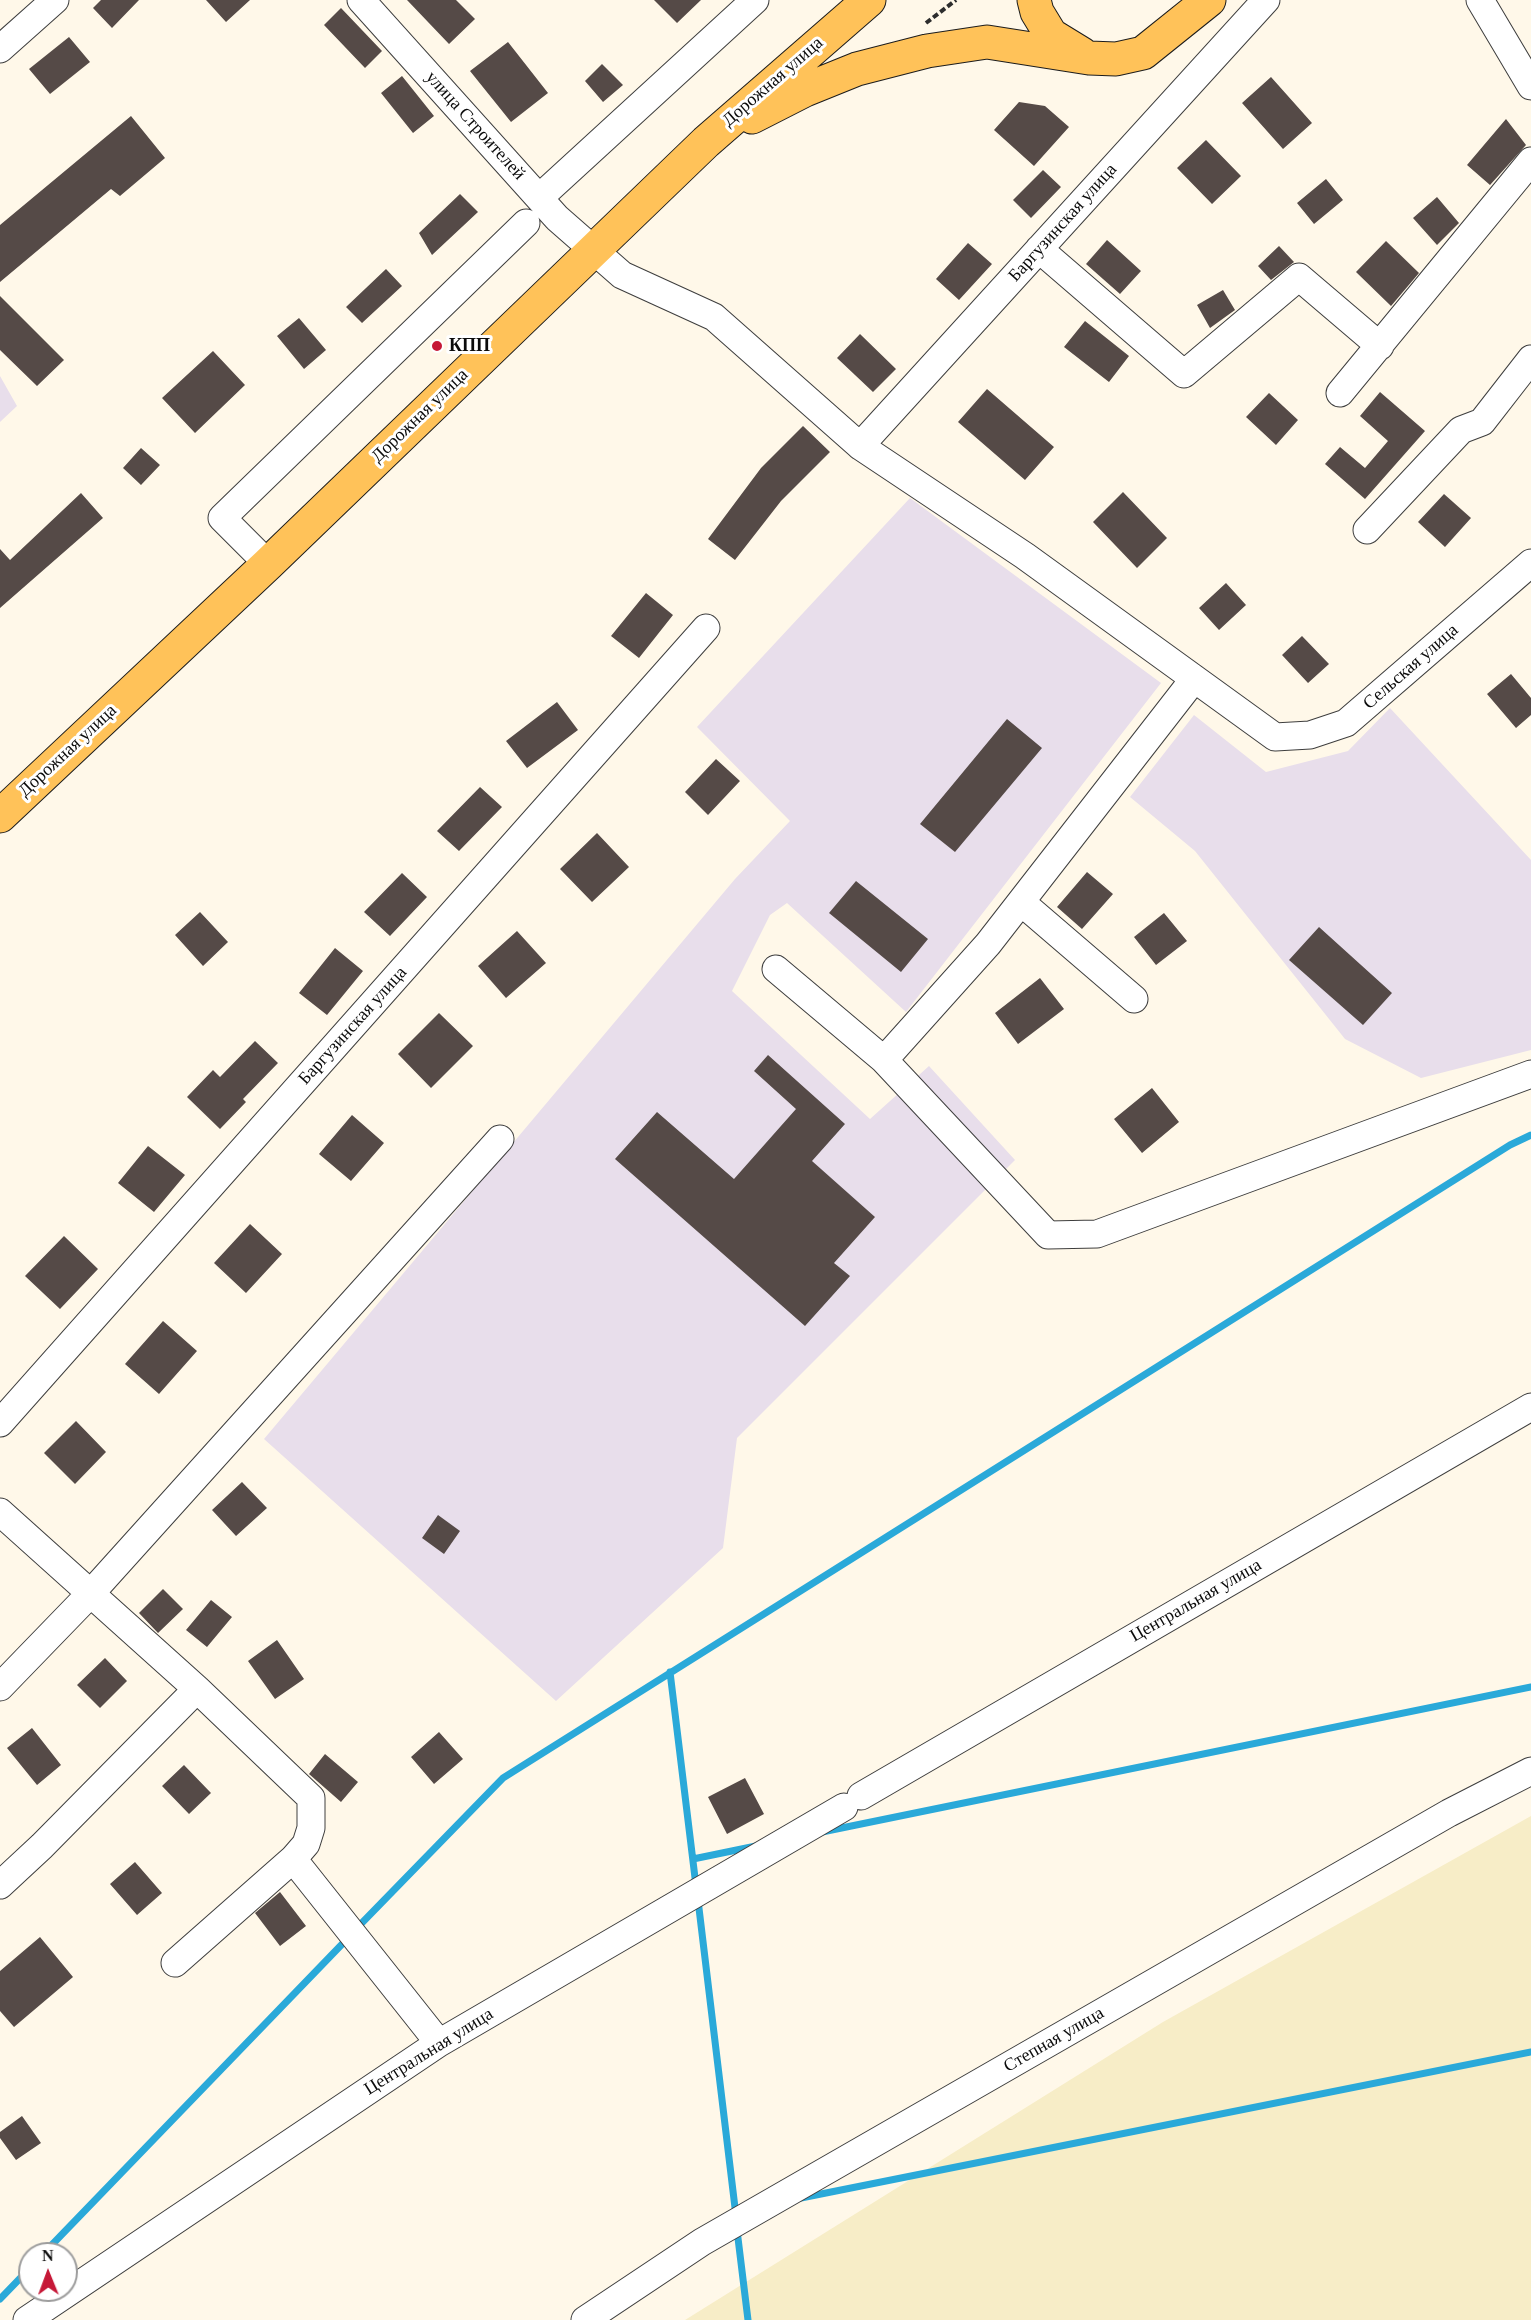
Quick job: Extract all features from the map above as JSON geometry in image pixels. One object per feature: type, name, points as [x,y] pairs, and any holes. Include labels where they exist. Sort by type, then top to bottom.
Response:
[{"type":"main road","name":"Дорожная улица","points":[[4,804],[268,564],[591,249],[625,221],[706,142],[853,10],[869,0]]},
{"type":"main road","points":[[1034,0],[1037,12],[1051,35],[1089,58]]},
{"type":"main road","points":[[706,142],[805,90],[857,69],[898,56],[987,42],[1089,58],[1116,59],[1143,53],[1209,0]]},
{"type":"street","points":[[0,49],[55,0]]},
{"type":"street","name":"улица Строителей","points":[[361,0],[539,198],[591,249],[630,281],[714,318],[860,446],[1025,556],[1275,737]]},
{"type":"street","points":[[539,198],[755,0]]},
{"type":"street","name":"Баргузинская улица","points":[[860,446],[1266,0]]},
{"type":"street","points":[[1480,0],[1531,86]]},
{"type":"street","points":[[1340,393],[1531,161]]},
{"type":"street","points":[[268,564],[222,518],[526,223]]},
{"type":"street","points":[[1040,249],[1184,374],[1299,277],[1380,346]]},
{"type":"street","points":[[1367,530],[1461,430],[1482,422],[1531,359]]},
{"type":"street","name":"Сельская улица","points":[[1275,737],[1310,735],[1346,723],[1531,563]]},
{"type":"street","name":"Баргузинская улица","points":[[0,1423],[706,628]]},
{"type":"street","points":[[884,1060],[988,944],[1194,679]]},
{"type":"street","points":[[1021,902],[1134,999]]},
{"type":"street","points":[[776,969],[884,1060],[1048,1235],[1097,1234],[1531,1074]]},
{"type":"street","points":[[0,1687],[91,1593],[500,1139]]},
{"type":"street","name":"Центральная улица","points":[[27,2320],[439,2043],[1531,1407]]},
{"type":"street","points":[[0,1512],[197,1689],[311,1798],[310,1828],[306,1844],[175,1963]]},
{"type":"street","points":[[0,1885],[42,1846],[197,1689]]},
{"type":"street","name":"Степная улица","points":[[585,2320],[702,2242],[1439,1819],[1531,1771]]},
{"type":"street","points":[[292,1859],[439,2043]]},
{"type":"shaded area","points":[[0,376],[17,406],[0,422]]},
{"type":"shaded area","points":[[910,498],[1161,683],[906,1012],[787,903],[770,915],[732,991],[870,1119],[929,1066],[1015,1160],[737,1438],[723,1548],[556,1701],[264,1439],[735,879],[790,821],[697,727]]},
{"type":"shaded area","points":[[1390,708],[1531,860],[1531,1050],[1421,1078],[1345,1039],[1195,851],[1130,797],[1194,715],[1266,772],[1348,751]]},
{"type":"shaded area","points":[[1531,1816],[1531,2320],[685,2320],[1163,2022]]},
{"type":"building","points":[[101,0],[139,0],[112,28],[93,8]]},
{"type":"building","points":[[206,0],[250,0],[226,22]]},
{"type":"building","points":[[407,0],[456,0],[475,19],[449,44]]},
{"type":"building","points":[[654,0],[701,0],[677,23]]},
{"type":"building","points":[[341,8],[382,51],[365,68],[324,25]]},
{"type":"building","points":[[69,37],[90,62],[50,94],[29,69]]},
{"type":"building","points":[[508,42],[548,93],[511,122],[470,71]]},
{"type":"building","points":[[602,64],[623,85],[603,102],[585,81]]},
{"type":"building","points":[[402,76],[434,116],[413,133],[381,93]]},
{"type":"building","points":[[1271,77],[1312,123],[1283,149],[1242,103]]},
{"type":"building","points":[[1019,102],[1045,106],[1069,127],[1034,166],[994,130]]},
{"type":"building","points":[[131,116],[165,158],[120,196],[111,189],[0,282],[0,225]]},
{"type":"building","points":[[1506,119],[1526,145],[1490,185],[1467,165]]},
{"type":"building","points":[[1206,140],[1241,176],[1212,204],[1177,168]]},
{"type":"building","points":[[1043,170],[1061,187],[1031,218],[1013,200]]},
{"type":"building","points":[[1326,179],[1343,200],[1314,224],[1297,203]]},
{"type":"building","points":[[460,194],[478,212],[432,255],[419,233]]},
{"type":"building","points":[[1437,197],[1459,223],[1437,245],[1413,218]]},
{"type":"building","points":[[1107,240],[1141,271],[1120,294],[1086,264]]},
{"type":"building","points":[[1386,241],[1419,273],[1391,306],[1356,272]]},
{"type":"building","points":[[968,243],[992,264],[959,300],[936,279]]},
{"type":"building","points":[[1279,246],[1294,262],[1271,280],[1258,266]]},
{"type":"building","points":[[386,269],[402,286],[362,323],[346,307]]},
{"type":"building","points":[[1223,290],[1235,310],[1210,328],[1197,305]]},
{"type":"building","points":[[0,296],[64,360],[37,386],[0,350]]},
{"type":"building","points":[[299,318],[326,350],[304,369],[277,336]]},
{"type":"building","points":[[1085,321],[1129,356],[1109,382],[1064,347]]},
{"type":"building","points":[[860,334],[896,369],[873,392],[837,358]]},
{"type":"building","points":[[213,351],[245,385],[195,433],[162,398]]},
{"type":"building","points":[[987,389],[1054,447],[1025,480],[958,422]]},
{"type":"building","points":[[1380,392],[1425,431],[1365,499],[1325,464],[1340,447],[1365,468],[1388,441],[1360,416]]},
{"type":"building","points":[[1269,393],[1298,420],[1276,445],[1246,417]]},
{"type":"building","points":[[803,426],[830,452],[781,501],[735,560],[708,539],[761,468]]},
{"type":"building","points":[[141,448],[160,465],[141,485],[123,468]]},
{"type":"building","points":[[1123,492],[1167,538],[1137,568],[1093,522]]},
{"type":"building","points":[[81,493],[103,518],[0,608],[0,549],[10,560]]},
{"type":"building","points":[[1444,494],[1471,518],[1445,547],[1418,522]]},
{"type":"building","points":[[1226,583],[1246,605],[1219,630],[1199,608]]},
{"type":"building","points":[[646,593],[673,615],[639,658],[611,636]]},
{"type":"building","points":[[1302,636],[1329,664],[1308,683],[1282,655]]},
{"type":"building","points":[[1511,674],[1531,698],[1531,715],[1516,728],[1487,694]]},
{"type":"building","points":[[557,702],[578,730],[527,768],[506,741]]},
{"type":"building","points":[[1007,719],[1042,748],[955,852],[920,824]]},
{"type":"building","points":[[716,759],[740,781],[708,815],[685,792]]},
{"type":"building","points":[[480,787],[502,807],[459,851],[437,831]]},
{"type":"building","points":[[597,833],[629,867],[592,902],[560,869]]},
{"type":"building","points":[[1087,872],[1113,894],[1082,929],[1057,907]]},
{"type":"building","points":[[402,873],[427,897],[390,936],[364,912]]},
{"type":"building","points":[[856,881],[928,939],[901,972],[829,913]]},
{"type":"building","points":[[200,912],[228,942],[203,966],[175,935]]},
{"type":"building","points":[[1164,913],[1187,941],[1156,965],[1134,937]]},
{"type":"building","points":[[1319,927],[1392,993],[1363,1025],[1289,960]]},
{"type":"building","points":[[517,931],[546,963],[506,998],[478,966]]},
{"type":"building","points":[[335,948],[363,971],[327,1015],[299,993]]},
{"type":"building","points":[[1040,978],[1064,1009],[1018,1044],[995,1013]]},
{"type":"building","points":[[439,1013],[473,1046],[431,1088],[398,1054]]},
{"type":"building","points":[[255,1041],[278,1063],[243,1099],[246,1102],[220,1129],[187,1097],[213,1070],[220,1077]]},
{"type":"building","points":[[768,1055],[845,1124],[812,1161],[875,1217],[834,1263],[850,1276],[805,1326],[615,1159],[657,1112],[734,1179],[796,1109],[754,1071]]},
{"type":"building","points":[[1152,1088],[1179,1122],[1142,1153],[1114,1119]]},
{"type":"building","points":[[352,1115],[384,1143],[351,1181],[319,1154]]},
{"type":"building","points":[[148,1146],[185,1175],[154,1212],[118,1183]]},
{"type":"building","points":[[250,1224],[282,1254],[246,1293],[214,1263]]},
{"type":"building","points":[[64,1236],[98,1269],[60,1309],[25,1276]]},
{"type":"building","points":[[163,1321],[197,1351],[159,1394],[125,1364]]},
{"type":"building","points":[[76,1421],[106,1452],[75,1484],[44,1453]]},
{"type":"building","points":[[242,1482],[267,1508],[236,1536],[212,1510]]},
{"type":"building","points":[[438,1515],[460,1531],[444,1554],[422,1538]]},
{"type":"building","points":[[163,1589],[183,1609],[158,1633],[139,1613]]},
{"type":"building","points":[[211,1600],[232,1617],[207,1647],[186,1630]]},
{"type":"building","points":[[277,1640],[304,1679],[275,1699],[248,1661]]},
{"type":"building","points":[[105,1658],[127,1681],[100,1708],[77,1685]]},
{"type":"building","points":[[32,1728],[61,1765],[37,1785],[7,1748]]},
{"type":"building","points":[[439,1732],[463,1759],[434,1784],[411,1757]]},
{"type":"building","points":[[325,1754],[358,1782],[341,1802],[309,1774]]},
{"type":"building","points":[[184,1765],[211,1793],[189,1814],[162,1786]]},
{"type":"building","points":[[745,1778],[764,1814],[727,1834],[708,1797]]},
{"type":"building","points":[[135,1862],[162,1893],[137,1915],[110,1884]]},
{"type":"building","points":[[280,1892],[306,1926],[280,1946],[255,1913]]},
{"type":"building","points":[[40,1937],[73,1977],[14,2027],[0,2011],[0,1971]]},
{"type":"building","points":[[22,2116],[41,2143],[16,2160],[0,2138],[0,2132]]},
{"type":"waterway","points":[[355,1930],[503,1778],[1510,1145],[1531,1135]]},
{"type":"waterway","points":[[670,1672],[696,1886]]},
{"type":"waterway","points":[[822,1832],[1531,1687]]},
{"type":"waterway","points":[[693,1859],[756,1846]]},
{"type":"waterway","points":[[698,1900],[736,2216]]},
{"type":"waterway","points":[[55,2242],[348,1938]]},
{"type":"waterway","points":[[801,2198],[1531,2052]]},
{"type":"waterway","points":[[737,2230],[748,2320]]},
{"type":"waterway","points":[[0,2299],[18,2280]]},
{"type":"place","name":"КПП","points":[[437,346]]}]
